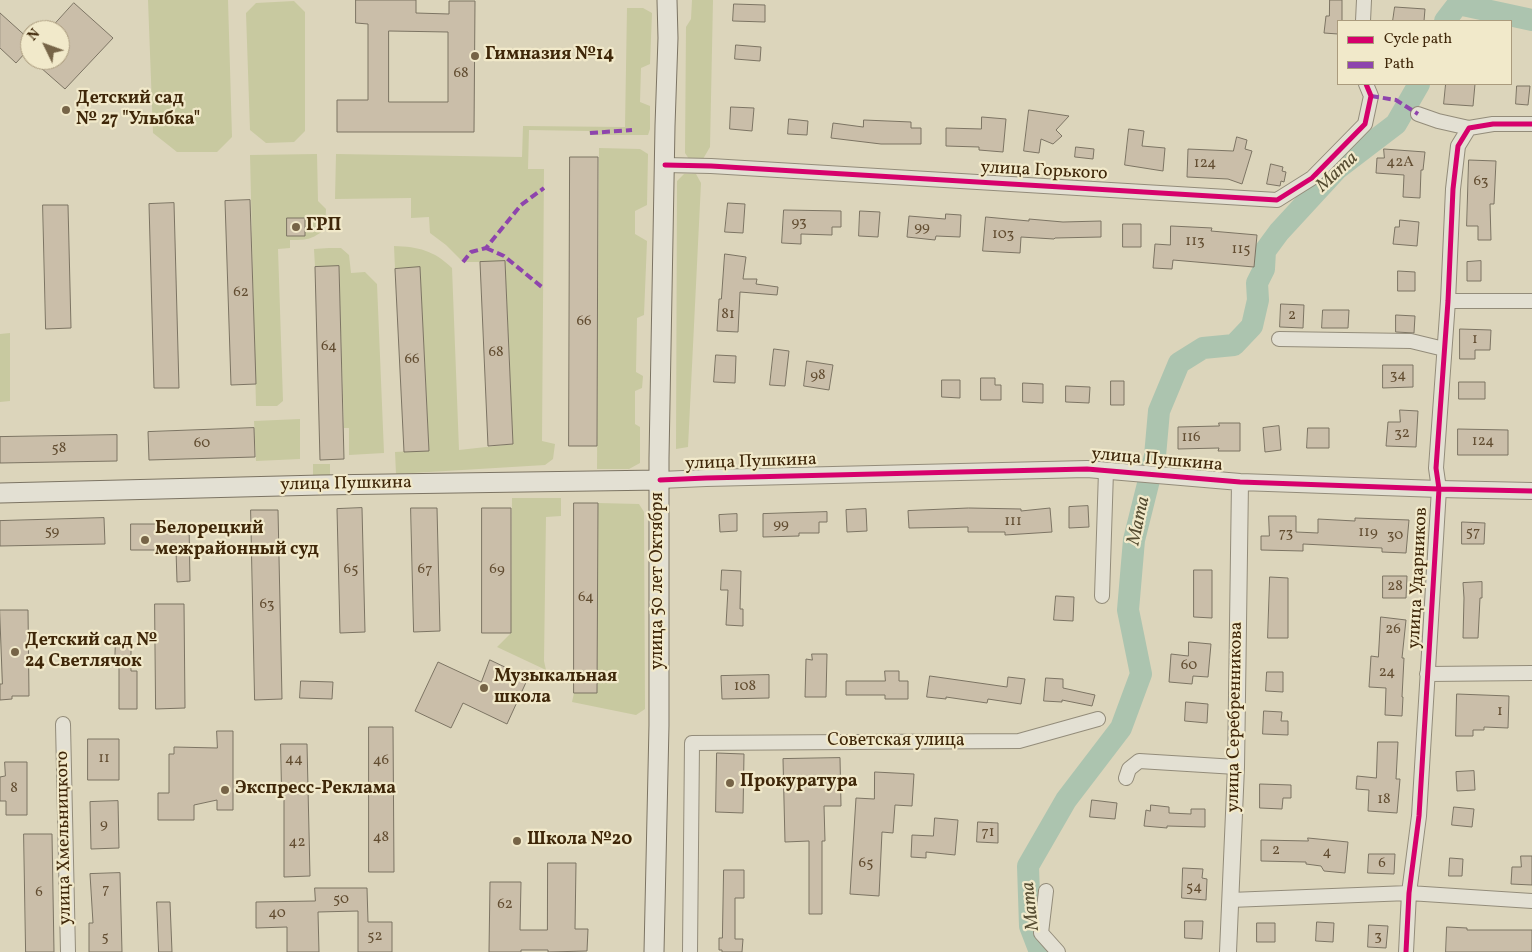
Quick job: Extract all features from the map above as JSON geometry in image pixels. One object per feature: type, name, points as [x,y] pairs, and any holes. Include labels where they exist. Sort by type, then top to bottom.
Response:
[{"type":"main road","name":"улица 50 лет Октября","points":[[654,952],[659,715],[660,480],[668,38],[667,0]]},
{"type":"main road","name":"улица Пушкина","points":[[0,493],[660,480]]},
{"type":"street","points":[[1363,20],[1364,0]]},
{"type":"street","name":"улица Горького","points":[[665,166],[712,166],[1276,200],[1312,178],[1365,124],[1368,90]]},
{"type":"street","points":[[1418,114],[1469,128],[1493,124],[1532,124]]},
{"type":"street","name":"улица Ударников","points":[[1406,952],[1408,893],[1419,816],[1428,674],[1439,489],[1436,468],[1448,301],[1453,189],[1458,146],[1469,128]]},
{"type":"street","points":[[1448,301],[1532,301]]},
{"type":"street","points":[[1279,339],[1411,341],[1444,349]]},
{"type":"street","name":"улица Пушкина","points":[[660,480],[1067,470],[1128,472],[1240,482],[1439,489],[1532,490]]},
{"type":"street","points":[[1102,596],[1106,471]]},
{"type":"street","name":"улица Серебренникова","points":[[1228,952],[1236,767],[1240,482]]},
{"type":"street","points":[[1428,674],[1532,673]]},
{"type":"street","name":"Советская улица","points":[[690,952],[692,743],[1019,741],[1098,719]]},
{"type":"street","name":"улица Хмельницкого","points":[[63,724],[68,952]]},
{"type":"street","points":[[1126,778],[1129,769],[1140,761],[1236,767]]},
{"type":"street","points":[[1046,891],[1041,933],[1058,952]]},
{"type":"street","points":[[1230,900],[1408,893],[1532,901]]},
{"type":"green space","points":[[148,0],[228,0],[232,137],[217,152],[177,152],[153,133]]},
{"type":"green space","points":[[692,0],[713,0],[710,147],[703,159],[689,159],[685,153],[686,27],[691,19]]},
{"type":"green space","points":[[294,1],[305,12],[305,131],[294,142],[266,143],[250,130],[246,13],[256,3]]},
{"type":"green space","points":[[627,8],[643,8],[652,13],[650,64],[641,68],[640,102],[650,106],[650,129],[648,135],[590,135],[589,131],[529,130],[528,169],[544,169],[542,441],[555,444],[553,459],[545,465],[396,474],[395,452],[429,450],[420,268],[395,269],[394,246],[411,247],[432,253],[452,268],[459,450],[513,444],[505,262],[463,262],[446,245],[430,233],[429,217],[411,218],[411,198],[335,199],[336,154],[522,157],[523,126],[625,127]]},
{"type":"green space","points":[[599,148],[640,149],[648,154],[647,205],[635,211],[635,234],[647,241],[644,315],[637,318],[636,372],[643,376],[642,388],[635,391],[635,424],[640,427],[640,463],[629,469],[597,469]]},
{"type":"green space","points":[[317,154],[318,201],[326,209],[325,229],[309,239],[290,240],[290,248],[278,249],[283,401],[277,406],[256,406],[250,155]]},
{"type":"green space","points":[[684,174],[696,174],[701,183],[688,447],[676,449],[677,181]]},
{"type":"green space","points":[[341,248],[349,255],[351,273],[365,272],[377,284],[384,453],[349,455],[349,428],[344,428],[339,267],[315,267],[314,249]]},
{"type":"green space","points":[[10,333],[10,401],[0,402],[0,334]]},
{"type":"green space","points":[[300,419],[300,459],[256,461],[254,421]]},
{"type":"green space","points":[[313,464],[330,464],[330,479],[313,479]]},
{"type":"green space","points":[[512,498],[561,498],[561,516],[546,517],[544,661],[546,670],[497,647],[511,633]]},
{"type":"green space","points":[[598,503],[639,504],[644,512],[645,709],[636,715],[572,702],[574,693],[597,693]]},
{"type":"building","points":[[356,0],[416,0],[416,13],[449,14],[449,1],[475,1],[474,132],[337,132],[337,100],[368,100],[368,24],[356,23]],"holes":[[[389,31],[448,32],[448,102],[389,102]]]},
{"type":"building","points":[[1330,0],[1342,0],[1342,20],[1337,20],[1337,34],[1324,33],[1326,16],[1329,16]]},
{"type":"building","points":[[74,3],[113,38],[65,89],[43,70],[70,70],[70,20],[59,20]]},
{"type":"building","points":[[734,4],[765,5],[765,22],[733,21]]},
{"type":"building","points":[[1395,7],[1425,9],[1424,20],[1393,20]]},
{"type":"building","points":[[0,13],[20,31],[20,59],[16,63],[0,48]]},
{"type":"building","points":[[736,45],[761,47],[760,61],[735,59]]},
{"type":"building","points":[[1446,85],[1475,85],[1473,106],[1444,104]]},
{"type":"building","points":[[1517,86],[1530,86],[1528,105],[1516,104]]},
{"type":"building","points":[[731,107],[754,108],[752,131],[730,129]]},
{"type":"building","points":[[1029,110],[1069,116],[1056,130],[1062,136],[1053,144],[1041,139],[1039,153],[1024,151]]},
{"type":"building","points":[[982,117],[1006,119],[1003,152],[979,150],[979,147],[946,146],[946,128],[981,129]]},
{"type":"building","points":[[789,119],[808,121],[807,135],[788,134]]},
{"type":"building","points":[[864,120],[911,122],[911,128],[921,128],[921,144],[881,144],[831,138],[833,123],[863,127]]},
{"type":"building","points":[[1129,129],[1144,131],[1142,146],[1165,148],[1163,171],[1125,165]]},
{"type":"building","points":[[1237,137],[1247,140],[1245,149],[1252,151],[1242,184],[1228,179],[1187,177],[1188,149],[1233,151]]},
{"type":"building","points":[[1076,147],[1094,149],[1093,159],[1075,157]]},
{"type":"building","points":[[1384,149],[1425,152],[1423,170],[1421,170],[1420,198],[1403,197],[1404,175],[1376,173],[1377,158],[1384,158]]},
{"type":"building","points":[[570,157],[598,157],[597,446],[569,446]]},
{"type":"building","points":[[1469,160],[1496,161],[1494,204],[1490,204],[1491,240],[1478,240],[1478,226],[1467,226]]},
{"type":"building","points":[[1271,164],[1283,167],[1282,171],[1286,172],[1284,182],[1281,181],[1280,186],[1267,184]]},
{"type":"building","points":[[250,200],[256,384],[231,385],[225,201]]},
{"type":"building","points":[[174,203],[179,388],[154,388],[149,204]]},
{"type":"building","points":[[728,203],[745,204],[743,233],[725,232]]},
{"type":"building","points":[[43,205],[68,205],[71,328],[46,329]]},
{"type":"building","points":[[784,210],[841,211],[841,227],[832,227],[832,235],[801,234],[801,244],[782,243]]},
{"type":"building","points":[[860,211],[880,212],[878,237],[859,236]]},
{"type":"building","points":[[946,214],[961,215],[960,237],[936,236],[935,240],[907,237],[909,216],[945,219]]},
{"type":"building","points":[[986,217],[1029,221],[1029,219],[1063,222],[1101,221],[1101,237],[1054,239],[1021,237],[1020,253],[983,251]]},
{"type":"building","name":"ГРП","points":[[287,218],[305,218],[305,236],[287,236]]},
{"type":"building","points":[[1400,220],[1419,222],[1417,246],[1393,244],[1395,227],[1399,227]]},
{"type":"building","points":[[1123,224],[1141,224],[1141,247],[1123,247]]},
{"type":"building","points":[[1171,226],[1212,228],[1211,231],[1257,235],[1254,267],[1173,260],[1172,269],[1153,268],[1155,244],[1170,245]]},
{"type":"building","points":[[725,254],[746,257],[743,279],[757,279],[756,284],[778,287],[777,295],[740,292],[738,332],[717,331]]},
{"type":"building","points":[[505,261],[513,444],[488,446],[480,262]]},
{"type":"building","points":[[1481,261],[1481,281],[1467,281],[1467,262]]},
{"type":"building","points":[[339,266],[344,459],[320,460],[315,267]]},
{"type":"building","points":[[420,267],[429,451],[404,452],[395,269]]},
{"type":"building","points":[[1398,271],[1415,272],[1415,291],[1398,291]]},
{"type":"building","points":[[1281,304],[1304,305],[1303,328],[1280,327]]},
{"type":"building","points":[[1323,310],[1349,310],[1348,328],[1322,328]]},
{"type":"building","points":[[1396,315],[1415,316],[1414,333],[1396,332]]},
{"type":"building","points":[[1460,329],[1491,330],[1490,350],[1475,350],[1475,359],[1460,359]]},
{"type":"building","points":[[774,349],[789,351],[785,386],[770,385]]},
{"type":"building","points":[[716,355],[736,356],[735,383],[714,382]]},
{"type":"building","points":[[807,361],[833,365],[829,390],[804,386]]},
{"type":"building","points":[[1383,365],[1413,365],[1413,387],[1383,388]]},
{"type":"building","points":[[981,378],[995,378],[995,385],[1001,385],[1001,400],[981,400]]},
{"type":"building","points":[[942,380],[960,380],[960,398],[942,397]]},
{"type":"building","points":[[1111,381],[1124,381],[1124,405],[1111,405]]},
{"type":"building","points":[[1459,382],[1485,382],[1485,399],[1459,399]]},
{"type":"building","points":[[1023,383],[1043,384],[1043,403],[1023,402]]},
{"type":"building","points":[[1066,386],[1090,387],[1089,403],[1066,402]]},
{"type":"building","points":[[1400,410],[1418,411],[1416,447],[1386,446],[1388,422],[1400,422]]},
{"type":"building","points":[[1219,423],[1240,423],[1240,451],[1218,451],[1219,448],[1178,449],[1178,427],[1219,426]]},
{"type":"building","points":[[1279,426],[1281,450],[1265,452],[1263,428]]},
{"type":"building","points":[[254,428],[255,457],[149,460],[148,432]]},
{"type":"building","points":[[1308,428],[1329,428],[1329,448],[1307,448]]},
{"type":"building","points":[[1458,429],[1508,430],[1508,455],[1458,455]]},
{"type":"building","points":[[117,435],[117,461],[0,463],[0,437]]},
{"type":"building","points":[[574,503],[598,503],[597,693],[574,693]]},
{"type":"building","points":[[1088,506],[1089,527],[1069,528],[1069,507]]},
{"type":"building","points":[[362,508],[365,632],[340,633],[337,509]]},
{"type":"building","points":[[411,508],[437,508],[440,631],[414,632]]},
{"type":"building","points":[[482,508],[511,508],[511,633],[482,633]]},
{"type":"building","points":[[969,508],[1021,509],[1021,511],[1050,508],[1052,532],[1005,535],[1005,532],[968,532],[968,527],[909,528],[908,511]]},
{"type":"building","points":[[866,509],[867,531],[847,532],[846,510]]},
{"type":"building","points":[[251,510],[278,510],[282,699],[255,700]]},
{"type":"building","points":[[827,512],[827,522],[819,522],[819,533],[799,533],[799,536],[763,537],[763,514]]},
{"type":"building","points":[[737,514],[737,531],[720,532],[719,515]]},
{"type":"building","points":[[1269,516],[1296,516],[1296,532],[1318,533],[1318,519],[1355,521],[1355,518],[1409,520],[1406,553],[1382,552],[1382,548],[1303,544],[1303,551],[1261,550],[1261,536],[1269,536]]},
{"type":"building","points":[[104,518],[105,544],[0,546],[0,521]]},
{"type":"building","points":[[1462,522],[1485,523],[1484,544],[1462,544]]},
{"type":"building","points":[[131,524],[189,524],[190,581],[177,582],[176,550],[131,550]]},
{"type":"building","points":[[722,570],[741,571],[740,609],[743,609],[743,626],[726,625],[728,590],[721,590]]},
{"type":"building","points":[[1194,570],[1212,570],[1212,618],[1194,617]]},
{"type":"building","points":[[1383,576],[1407,576],[1406,598],[1383,598]]},
{"type":"building","points":[[1270,577],[1288,578],[1288,638],[1268,638]]},
{"type":"building","points":[[1482,582],[1478,638],[1463,638],[1463,583]]},
{"type":"building","points":[[1056,596],[1074,597],[1073,621],[1054,620]]},
{"type":"building","points":[[155,604],[184,604],[185,708],[156,709]]},
{"type":"building","name":"Детский сад № 24 Светлячок","points":[[0,610],[28,610],[29,696],[12,696],[12,699],[0,700],[0,684],[2,684]]},
{"type":"building","points":[[1381,617],[1406,620],[1402,658],[1404,658],[1402,716],[1385,715],[1386,688],[1369,687],[1371,656],[1378,657]]},
{"type":"building","points":[[116,636],[131,636],[131,671],[137,671],[137,709],[119,709],[119,666],[115,666]]},
{"type":"building","points":[[1189,642],[1211,644],[1208,677],[1193,676],[1192,684],[1169,682],[1171,654],[1188,656]]},
{"type":"building","points":[[812,654],[827,654],[826,697],[805,697],[806,659],[812,660]]},
{"type":"building","points":[[490,660],[528,678],[507,724],[463,703],[451,728],[415,711],[438,662],[481,682]]},
{"type":"building","points":[[885,671],[899,671],[899,681],[908,681],[908,699],[885,699],[885,695],[846,695],[846,681],[885,681]]},
{"type":"building","points":[[1267,672],[1283,672],[1283,692],[1266,691]]},
{"type":"building","points":[[769,675],[769,698],[722,699],[721,676]]},
{"type":"building","points":[[930,676],[1007,687],[1008,677],[1025,679],[1021,704],[988,699],[987,703],[946,697],[946,699],[927,697]]},
{"type":"building","points":[[1046,678],[1063,679],[1063,688],[1095,695],[1092,706],[1062,700],[1062,702],[1044,701]]},
{"type":"building","points":[[301,681],[333,682],[332,699],[300,698]]},
{"type":"building","points":[[1457,694],[1509,696],[1508,728],[1484,727],[1484,730],[1473,730],[1473,736],[1456,736]]},
{"type":"building","points":[[1186,702],[1208,704],[1207,723],[1185,721]]},
{"type":"building","points":[[1264,711],[1282,712],[1281,721],[1288,721],[1288,735],[1263,734]]},
{"type":"building","points":[[369,727],[393,727],[394,872],[369,872]]},
{"type":"building","points":[[217,731],[233,731],[233,810],[217,810],[217,800],[194,805],[194,820],[158,820],[158,793],[169,793],[169,754],[174,754],[174,747],[217,748]]},
{"type":"building","points":[[88,739],[119,739],[119,780],[88,780]]},
{"type":"building","points":[[1378,742],[1398,742],[1396,779],[1400,779],[1397,813],[1368,811],[1369,790],[1356,789],[1357,776],[1376,778]]},
{"type":"building","points":[[281,744],[307,744],[310,876],[284,877],[284,794],[282,794]]},
{"type":"building","name":"Прокуратура","points":[[717,753],[744,754],[743,813],[716,812]]},
{"type":"building","points":[[840,758],[841,806],[824,806],[825,841],[822,841],[822,914],[809,914],[809,841],[785,842],[783,759]]},
{"type":"building","points":[[5,762],[27,762],[27,815],[6,815],[6,801],[0,801],[0,777],[5,776]]},
{"type":"building","points":[[1474,771],[1475,790],[1457,791],[1456,772]]},
{"type":"building","points":[[875,772],[914,774],[912,806],[895,805],[893,833],[882,832],[879,896],[850,894],[856,798],[874,799]]},
{"type":"building","points":[[1260,784],[1291,785],[1291,798],[1283,798],[1282,809],[1260,808]]},
{"type":"building","points":[[1092,800],[1117,803],[1115,819],[1090,817]]},
{"type":"building","points":[[118,801],[119,848],[91,849],[90,802]]},
{"type":"building","points":[[1151,805],[1169,807],[1169,813],[1191,814],[1191,809],[1205,809],[1205,827],[1167,826],[1167,828],[1144,826],[1146,810],[1150,811]]},
{"type":"building","points":[[1454,807],[1474,809],[1472,827],[1452,825]]},
{"type":"building","points":[[935,818],[958,820],[955,855],[926,852],[926,858],[911,857],[912,835],[933,836]]},
{"type":"building","points":[[978,822],[998,823],[998,843],[977,842]]},
{"type":"building","points":[[24,834],[52,834],[54,952],[26,952]]},
{"type":"building","points":[[1308,838],[1348,842],[1345,873],[1324,871],[1321,866],[1306,864],[1306,862],[1261,861],[1261,840],[1308,841]]},
{"type":"building","points":[[1369,854],[1395,854],[1394,874],[1368,873]]},
{"type":"building","points":[[1521,856],[1532,856],[1532,885],[1511,884],[1512,867],[1521,867]]},
{"type":"building","points":[[1450,858],[1463,859],[1462,876],[1449,876]]},
{"type":"building","points":[[548,863],[576,863],[575,929],[588,929],[587,951],[548,952],[548,950],[521,950],[521,952],[489,952],[490,882],[521,882],[520,930],[547,930]]},
{"type":"building","points":[[1183,868],[1203,869],[1202,878],[1207,879],[1206,900],[1182,898]]},
{"type":"building","points":[[724,870],[744,870],[744,898],[735,898],[735,939],[743,939],[742,952],[722,952],[722,950],[719,950],[719,938],[722,938]]},
{"type":"building","points":[[120,873],[122,952],[89,952],[89,923],[93,923],[90,874]]},
{"type":"building","points":[[315,888],[367,888],[368,922],[392,922],[392,952],[358,952],[358,911],[318,912],[319,952],[287,952],[287,927],[256,928],[256,902],[315,901]]},
{"type":"building","points":[[157,902],[170,902],[172,952],[159,952]]},
{"type":"building","points":[[1185,921],[1203,921],[1202,939],[1185,938]]},
{"type":"building","points":[[1317,922],[1334,923],[1333,942],[1316,941]]},
{"type":"building","points":[[1257,923],[1275,923],[1275,942],[1257,942]]},
{"type":"building","points":[[1369,925],[1388,926],[1386,948],[1368,947]]},
{"type":"building","points":[[1447,927],[1467,928],[1467,930],[1532,930],[1532,952],[1446,952]]},
{"type":"waterway","name":"Мата","points":[[1446,20],[1458,4],[1532,20]]},
{"type":"waterway","name":"Мата","points":[[1040,952],[1030,926],[1028,866],[1066,800],[1121,728],[1141,674],[1128,610],[1134,540],[1155,456],[1159,411],[1179,363],[1203,348],[1234,345],[1252,326],[1258,300],[1257,283],[1264,269],[1265,251],[1279,232],[1337,169],[1396,124],[1418,85]]},
{"type":"marked path","points":[[1371,96],[1396,100],[1418,114]]},
{"type":"marked path","points":[[590,133],[632,130]]},
{"type":"marked path","points":[[463,262],[471,252],[486,248],[521,205],[544,188]]},
{"type":"marked path","points":[[486,248],[504,256],[543,288]]},
{"type":"cycle path","points":[[665,165],[711,166],[1277,200],[1312,178],[1365,124],[1371,96],[1366,85]]},
{"type":"cycle path","points":[[1406,952],[1409,893],[1419,816],[1439,489],[1436,468],[1448,301],[1453,189],[1458,146],[1469,128],[1493,124],[1532,124]]},
{"type":"cycle path","points":[[660,480],[1087,469],[1240,482],[1532,491]]},
{"type":"place","name":"Гимназия №14","points":[[475,56]]},
{"type":"place","name":"Детский сад № 27 \"Улыбка\"","points":[[66,110]]},
{"type":"place","name":"ГРП","points":[[296,227]]},
{"type":"place","name":"Белорецкий межрайонный суд","points":[[145,540]]},
{"type":"place","name":"Детский сад № 24 Светлячок","points":[[15,652]]},
{"type":"place","name":"Музыкальная школа","points":[[484,688]]},
{"type":"place","name":"Прокуратура","points":[[730,783]]},
{"type":"place","name":"Экспресс-Реклама","points":[[225,790]]},
{"type":"place","name":"Школа №20","points":[[517,841]]}]
